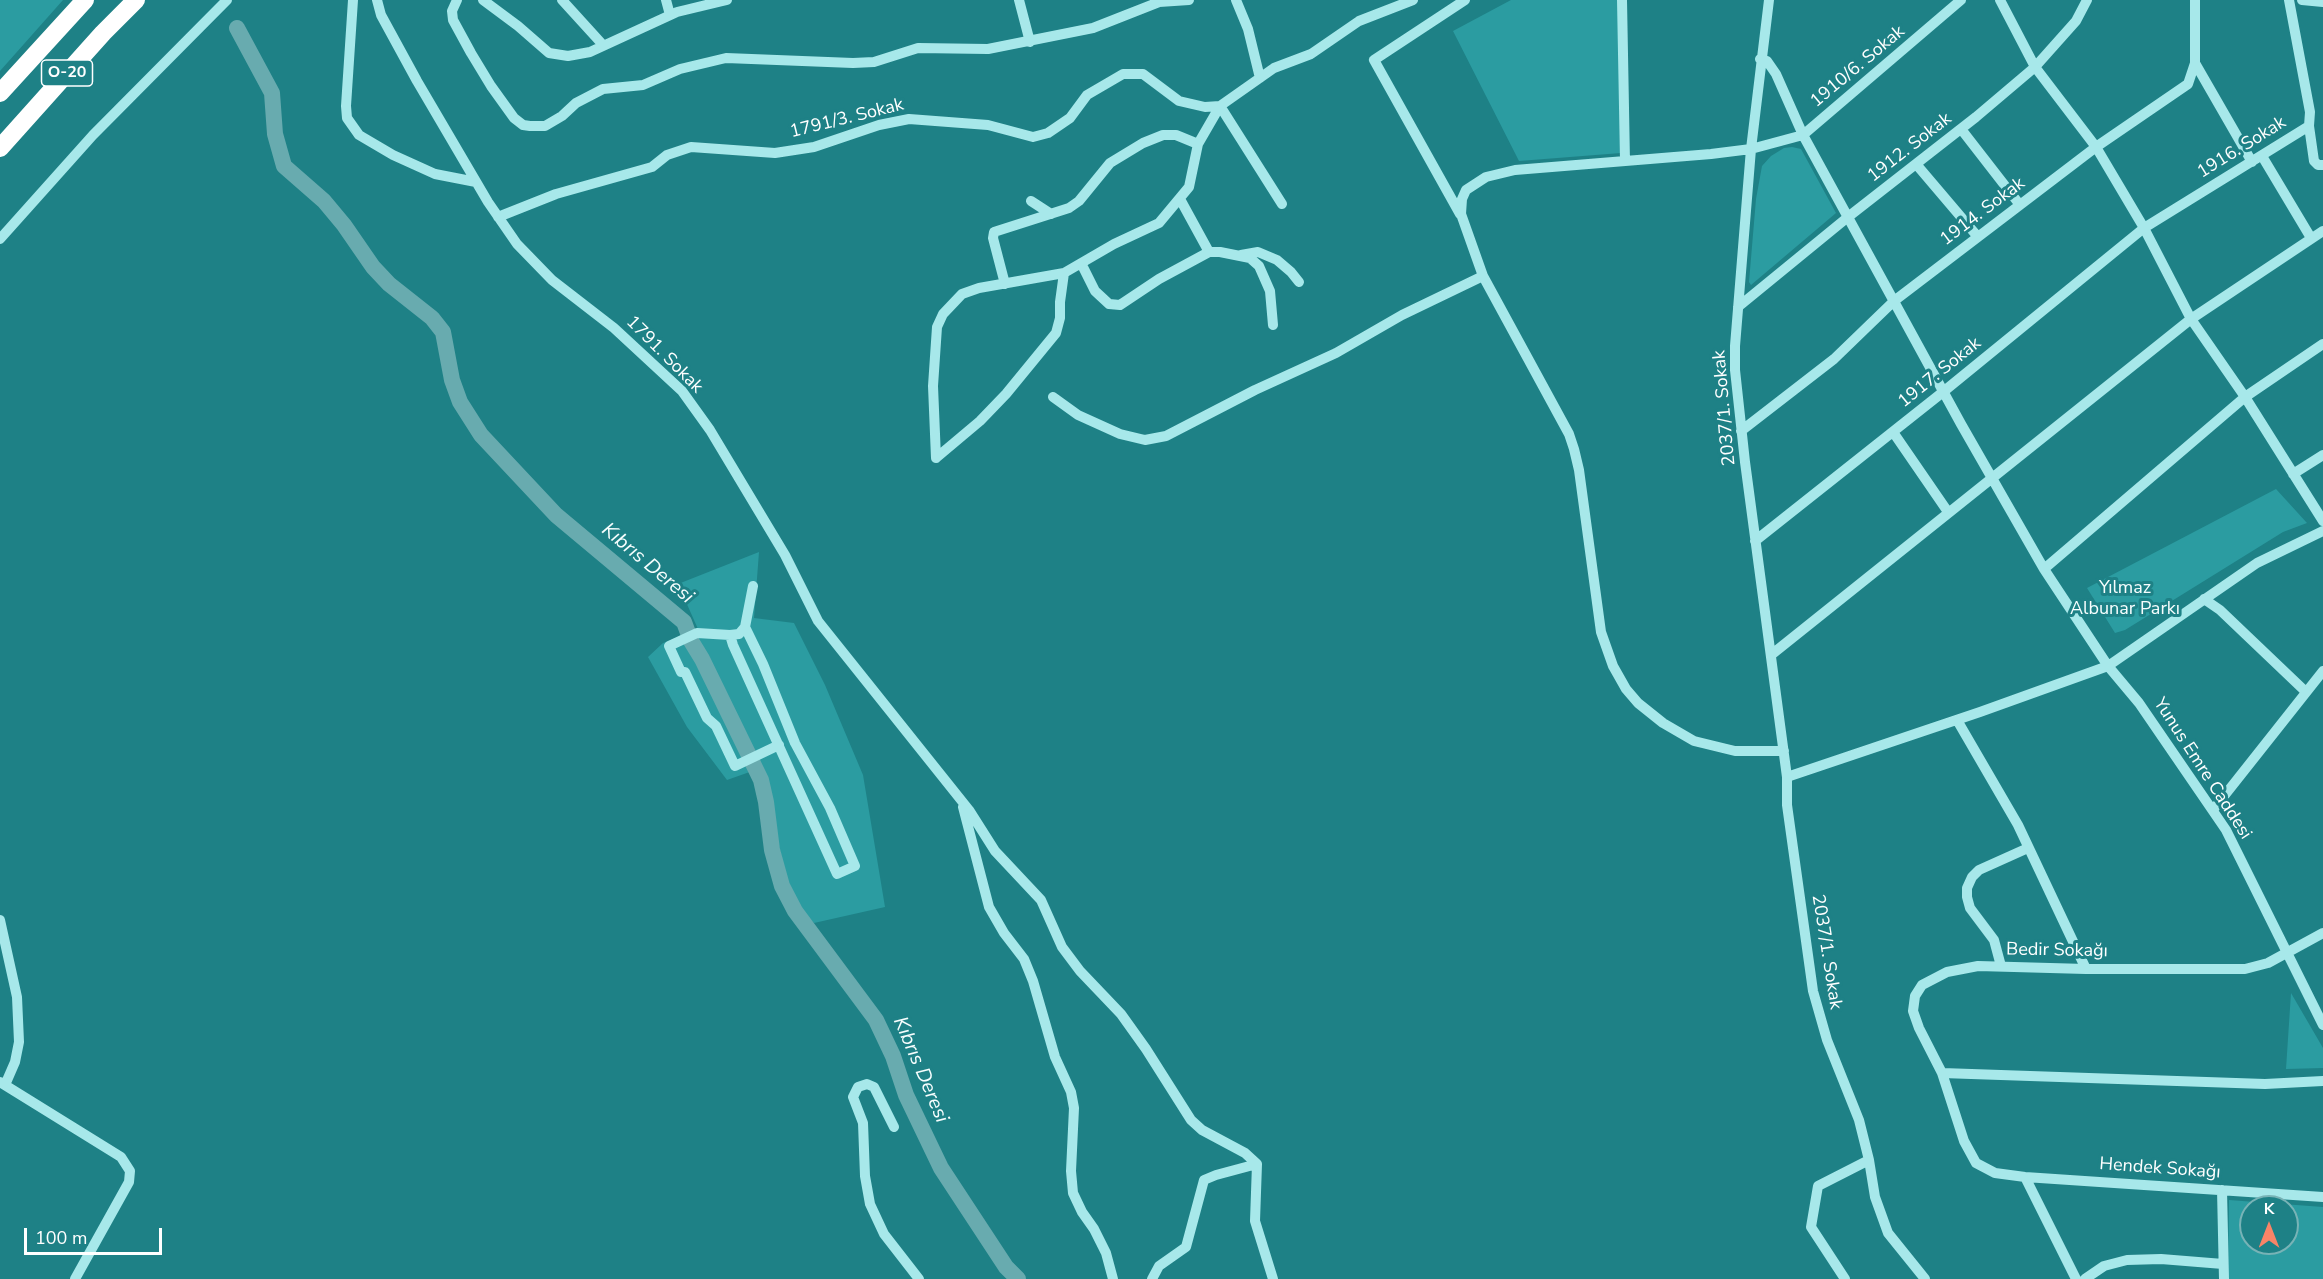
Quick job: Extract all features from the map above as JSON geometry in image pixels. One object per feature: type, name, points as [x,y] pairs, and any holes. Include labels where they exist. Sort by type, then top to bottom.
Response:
[{"type":"highway","name":"O-20","points":[[0,93],[85,0]]},
{"type":"highway","name":"O-20","points":[[0,148],[103,33],[136,0]]},
{"type":"street","points":[[0,239],[93,135],[227,0]]},
{"type":"street","points":[[353,0],[347,118],[359,135],[393,154],[435,174],[476,182]]},
{"type":"street","name":"1791. Sokak","points":[[377,0],[381,15],[417,81],[476,182],[517,244],[552,280],[614,328],[682,391],[710,430],[785,555],[818,621],[973,816],[996,851],[1041,900],[1062,947],[1080,971],[1120,1014],[1146,1049],[1191,1120],[1202,1130],[1245,1153],[1257,1164]]},
{"type":"street","points":[[457,0],[452,11],[453,20],[471,53],[514,118],[523,125],[530,126],[545,126],[562,116],[576,103],[603,89],[643,85],[680,69],[726,58],[853,63],[874,62],[918,48],[988,49],[1093,28],[1159,2],[1189,0]]},
{"type":"street","points":[[483,0],[549,53],[568,56],[590,51],[670,15],[727,0]]},
{"type":"street","points":[[562,0],[603,45]]},
{"type":"street","points":[[666,0],[670,15]]},
{"type":"street","points":[[1019,0],[1030,42]]},
{"type":"street","points":[[1236,0],[1248,29],[1260,78]]},
{"type":"street","points":[[1064,273],[1060,318],[1056,333],[1006,394],[980,421],[936,458],[933,386],[937,327],[943,314],[962,294],[979,288],[1064,273],[1082,265],[1114,244],[1159,223],[1189,187],[1198,144],[1220,106],[1274,68],[1311,54],[1359,21],[1413,0]]},
{"type":"street","points":[[1465,0],[1374,60],[1461,214],[1483,276],[1575,449],[1580,470],[1600,632],[1613,666],[1626,689],[1663,723],[1694,741],[1735,751],[1784,751]]},
{"type":"street","points":[[1622,0],[1625,160]]},
{"type":"street","name":"2037/1. Sokak","points":[[1768,0],[1751,149],[1738,307],[1735,370],[1741,431],[1784,751],[1787,805],[1813,991],[1827,1040],[1860,1120],[1875,1197],[1888,1233],[1925,1279]]},
{"type":"street","name":"1910/6. Sokak","points":[[1803,135],[1962,0]]},
{"type":"street","points":[[2000,0],[2035,67],[2096,147],[2145,228],[2192,319],[2245,397],[2323,521]]},
{"type":"street","name":"1912. Sokak","points":[[1738,307],[2035,67],[2076,21],[2087,0]]},
{"type":"street","name":"1914. Sokak","points":[[1741,431],[1834,359],[1894,301],[2096,147],[2188,84],[2195,63],[2195,0]]},
{"type":"street","name":"1916. Sokak","points":[[2145,228],[2309,126],[2310,112],[2289,0]]},
{"type":"street","points":[[2302,0],[2323,2]]},
{"type":"street","name":"Yunus Emre Caddesi","points":[[1760,59],[1767,61],[1776,74],[1803,135],[1943,392],[2044,569],[2108,666],[2139,703],[2226,830],[2289,952],[2323,1025]]},
{"type":"street","points":[[2195,63],[2311,238]]},
{"type":"street","name":"1791/3. Sokak","points":[[498,217],[556,194],[652,167],[667,155],[691,147],[775,153],[814,147],[879,125],[909,119],[988,125],[1033,137],[1048,133],[1070,118],[1087,95],[1123,74],[1143,74],[1179,101],[1205,107],[1220,106]]},
{"type":"street","points":[[1220,106],[1282,204]]},
{"type":"street","points":[[2309,126],[2314,160],[2318,165],[2323,165]]},
{"type":"street","points":[[1961,129],[2020,205]]},
{"type":"street","points":[[1005,284],[993,238],[994,232],[1069,208],[1079,201],[1110,163],[1143,143],[1163,135],[1176,135],[1198,144]]},
{"type":"street","points":[[1461,214],[1462,199],[1466,190],[1486,177],[1499,172],[1711,154],[1751,149],[1803,135]]},
{"type":"street","points":[[1916,164],[1978,237]]},
{"type":"street","points":[[1180,199],[1209,252]]},
{"type":"street","points":[[1031,201],[1051,214]]},
{"type":"street","name":"1917. Sokak","points":[[1755,541],[2145,228]]},
{"type":"street","points":[[1771,655],[2192,319],[2323,231]]},
{"type":"street","points":[[1082,265],[1095,291],[1109,304],[1120,305],[1159,279],[1209,252],[1250,258],[1259,266],[1270,291],[1273,325]]},
{"type":"street","points":[[1238,255],[1258,252],[1277,260],[1299,282]]},
{"type":"street","points":[[1053,397],[1078,415],[1120,434],[1145,440],[1166,436],[1255,390],[1336,353],[1402,315],[1483,276]]},
{"type":"street","points":[[2044,569],[2245,397],[2323,344]]},
{"type":"street","points":[[1893,432],[1948,512]]},
{"type":"street","points":[[2293,474],[2323,455]]},
{"type":"street","points":[[1787,777],[2108,666],[2257,563],[2323,531]]},
{"type":"street","points":[[753,586],[745,627],[739,634],[689,637],[669,646],[681,672],[685,672],[707,718],[716,726],[735,766],[779,745]]},
{"type":"street","points":[[2204,599],[2220,610],[2306,692]]},
{"type":"street","points":[[730,634],[837,874],[855,866],[830,808],[795,743],[764,664],[745,627]]},
{"type":"street","points":[[2213,810],[2323,671]]},
{"type":"street","points":[[1957,720],[2028,848],[2086,969]]},
{"type":"street","points":[[962,803],[988,907],[1024,959],[1033,981],[1055,1057],[1071,1092],[1074,1138],[1071,1171],[1073,1192],[1106,1252],[1113,1279]]},
{"type":"street","points":[[2001,966],[1994,940],[1970,908],[1966,897],[1967,888],[1972,877],[1979,870],[2028,848]]},
{"type":"street","points":[[0,920],[17,997],[19,1042],[15,1062],[3,1083],[122,1157],[130,1171],[129,1182],[75,1279]]},
{"type":"street","name":"Bedir Sokağı","points":[[1995,1173],[1976,1163],[1964,1141],[1942,1072],[1918,1028],[1913,1011],[1915,996],[1922,985],[1947,972],[1978,966],[2245,969],[2268,963],[2323,933]]},
{"type":"street","points":[[1942,1072],[2265,1084],[2323,1081]]},
{"type":"street","points":[[894,1127],[874,1087],[867,1084],[858,1087],[853,1097],[863,1123],[865,1176],[870,1204],[884,1234],[919,1279]]},
{"type":"street","points":[[1844,1278],[1811,1227],[1818,1186],[1869,1160]]},
{"type":"street","points":[[1152,1279],[1159,1266],[1186,1248],[1204,1180],[1216,1174],[1257,1164],[1255,1221],[1273,1279]]},
{"type":"street","name":"Hendek Sokağı","points":[[1995,1173],[2025,1178],[2323,1197]]},
{"type":"street","points":[[2025,1178],[2076,1279]]},
{"type":"street","points":[[2222,1190],[2224,1279]]},
{"type":"street","points":[[2085,1279],[2104,1266],[2127,1260],[2161,1259],[2223,1264]]},
{"type":"green space","points":[[0,0],[63,0],[0,71]]},
{"type":"green space","points":[[1511,0],[1618,0],[1621,153],[1519,161],[1453,31]]},
{"type":"green space","points":[[1784,148],[1801,149],[1836,213],[1751,285],[1749,282],[1756,199],[1762,166],[1771,156]]},
{"type":"green space","name":"Yılmaz Albunar Parkı","points":[[2276,489],[2307,523],[2283,532],[2125,630],[2115,633],[2087,588]]},
{"type":"green space","points":[[759,552],[754,618],[794,623],[825,685],[863,775],[885,907],[814,923],[791,898],[761,768],[727,780],[687,727],[648,657],[663,643],[698,629],[678,584]]},
{"type":"green space","points":[[2291,993],[2323,1048],[2323,1068],[2286,1069]]},
{"type":"green space","points":[[2229,1200],[2239,1201],[2239,1255],[2299,1255],[2299,1205],[2323,1207],[2323,1279],[2228,1279]]},
{"type":"waterway","name":"Kıbrıs Deresi","points":[[237,28],[272,93],[275,134],[284,166],[324,201],[373,267],[389,284],[432,318],[443,332],[452,380],[460,402],[481,435],[556,515],[684,622],[691,641],[761,780],[772,850],[782,886],[795,911],[876,1020],[893,1056],[906,1095],[941,1168],[1006,1267],[1018,1279]]}]
